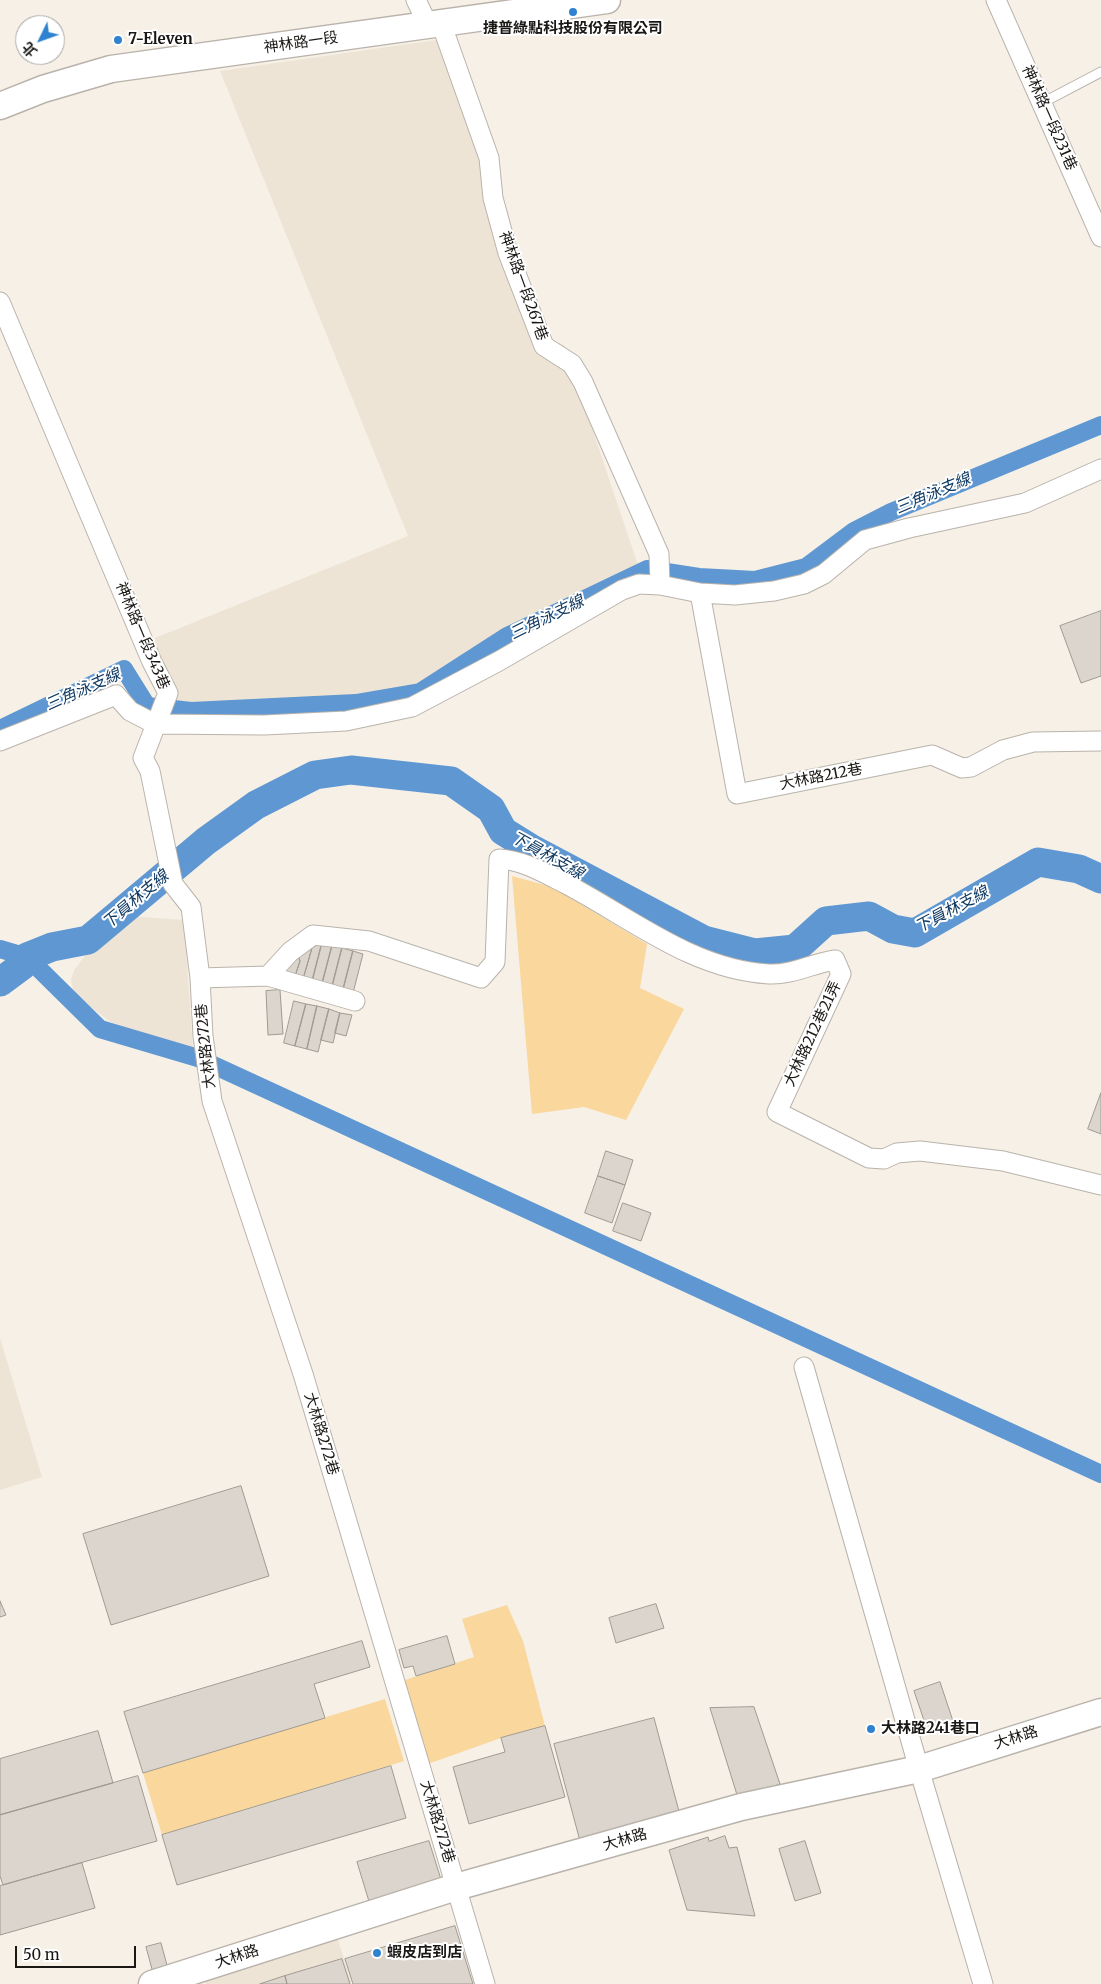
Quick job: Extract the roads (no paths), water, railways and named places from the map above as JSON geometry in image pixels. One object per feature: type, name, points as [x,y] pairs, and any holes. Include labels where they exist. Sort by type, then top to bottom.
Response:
[{"type":"street","name":"神林路一段267巷","points":[[416,0],[434,24],[489,158],[493,198],[508,253],[544,346],[572,364],[583,382],[659,554],[660,585]]},
{"type":"street","name":"神林路一段","points":[[0,106],[44,89],[111,69],[607,0]]},
{"type":"street","name":"神林路一段231巷","points":[[996,0],[1101,237]]},
{"type":"street","name":"神林路一段343巷","points":[[0,302],[152,662],[168,693],[143,758],[150,772],[173,884],[191,906],[200,978]]},
{"type":"street","points":[[0,741],[116,695],[130,711],[155,724],[264,725],[346,721],[412,707],[499,661],[622,590],[639,584],[660,585],[700,593],[735,595],[774,591],[804,584],[824,574],[865,540],[909,528],[1024,503],[1101,470]]},
{"type":"street","name":"大林路212巷","points":[[700,593],[738,794],[932,755],[962,768],[971,767],[1002,750],[1032,742],[1101,741]]},
{"type":"street","name":"大林路212巷21弄","points":[[268,976],[290,952],[313,935],[369,941],[481,978],[496,962],[499,858],[516,860],[602,903],[673,946],[727,968],[770,974],[796,972],[822,962],[835,960],[841,974],[777,1112],[869,1158],[884,1159],[897,1153],[920,1150],[1003,1161],[1101,1185]]},
{"type":"street","points":[[200,978],[268,976],[355,1001]]},
{"type":"street","name":"大林路272巷","points":[[200,978],[203,1036],[212,1101],[303,1374],[485,1984]]},
{"type":"street","points":[[804,1367],[919,1769],[983,1984]]},
{"type":"street","name":"大林路","points":[[152,1984],[456,1887],[740,1807],[919,1769],[1101,1712]]},
{"type":"lane","points":[[1042,103],[1101,72]]},
{"type":"waterway","name":"三角泳支線","points":[[0,729],[124,669],[147,706],[191,711],[356,703],[420,692],[507,636],[647,569],[699,577],[755,580],[806,567],[854,531],[891,512],[1101,425]]},
{"type":"waterway","name":"下員林支線","points":[[0,982],[23,965],[27,957],[52,947],[88,940],[206,841],[256,805],[315,775],[351,770],[451,781],[491,809],[503,831],[532,849],[704,940],[755,953],[795,949],[826,921],[869,916],[893,929],[915,933],[1038,862],[1079,869],[1101,879]]},
{"type":"waterway","points":[[0,949],[27,957],[100,1029],[198,1058],[1101,1474]]},
{"type":"place","name":"捷普綠點科技股份有限公司","points":[[573,12]]},
{"type":"place","name":"7-Eleven","points":[[118,40]]},
{"type":"place","name":"大林路241巷口","points":[[871,1729]]},
{"type":"place","name":"蝦皮店到店","points":[[377,1953]]}]
